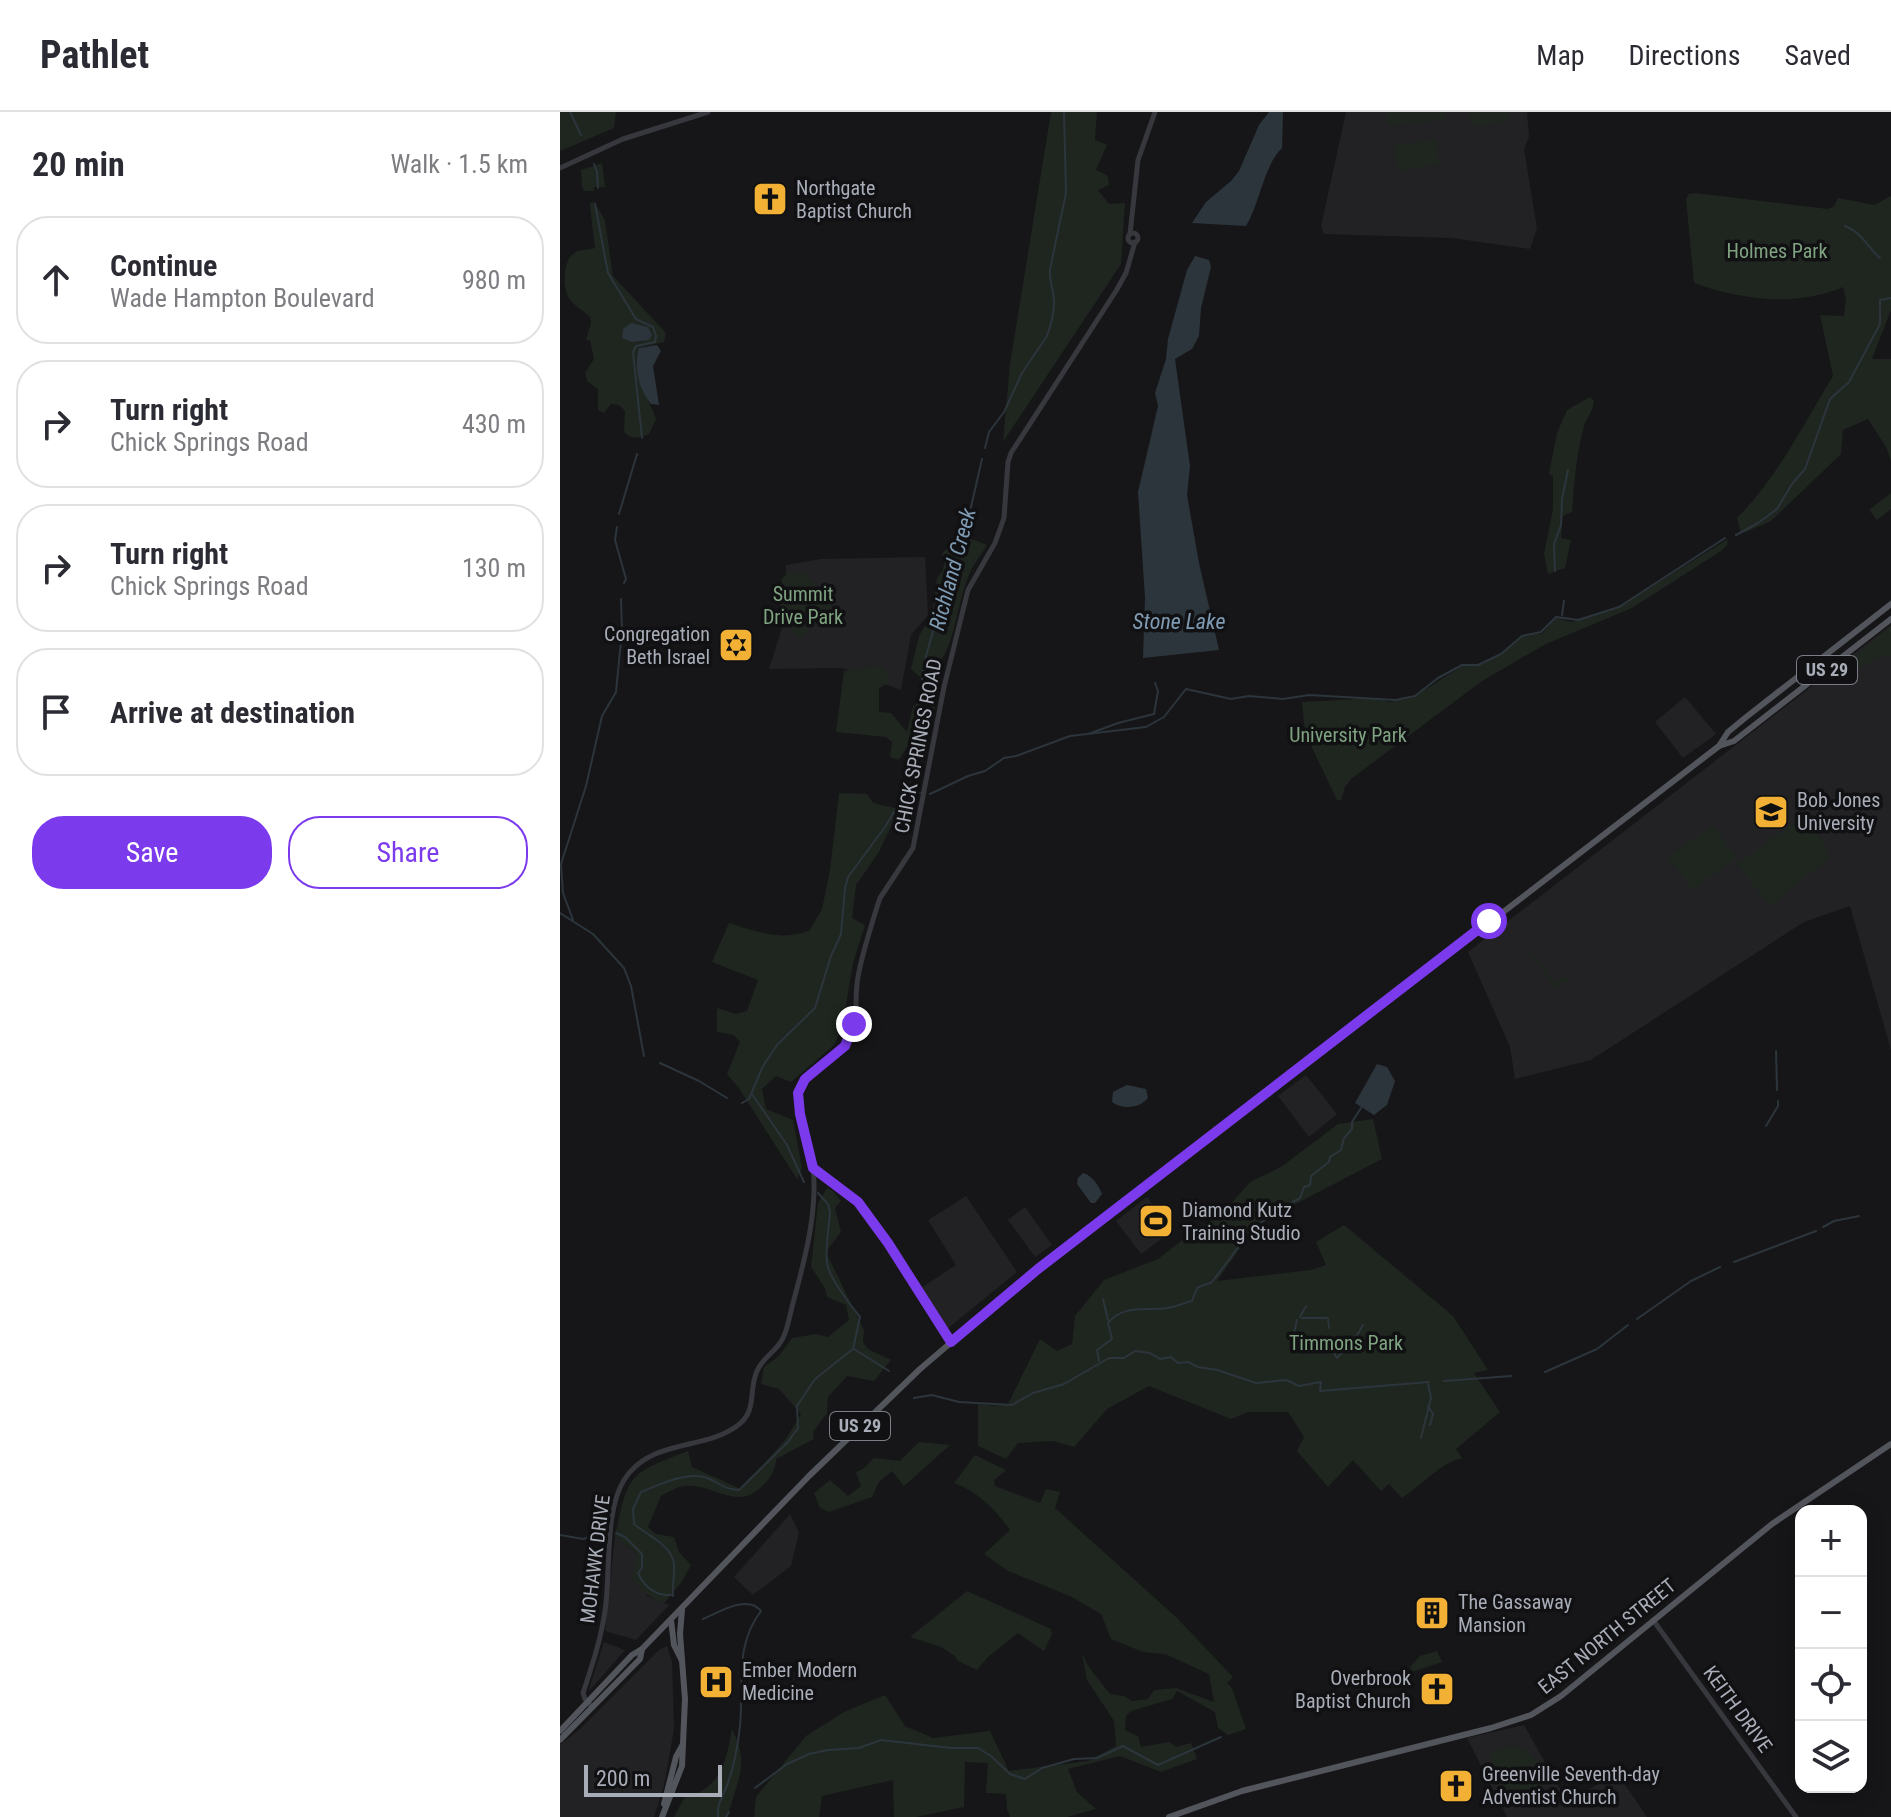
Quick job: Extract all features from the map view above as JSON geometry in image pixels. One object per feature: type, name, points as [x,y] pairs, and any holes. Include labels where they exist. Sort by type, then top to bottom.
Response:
[{"type":"main road","name":"US 29","points":[[1719,746],[1728,732],[1891,604]]},
{"type":"main road","name":"US 29","points":[[682,1609],[809,1476],[920,1369],[1038,1269],[1719,746],[1737,739],[1891,619]]},
{"type":"main road","name":"EAST NORTH STREET","points":[[1169,1817],[1241,1791],[1526,1717],[1561,1696],[1772,1524],[1891,1444]]},
{"type":"main road","points":[[560,1740],[632,1655],[682,1609]]},
{"type":"main road","points":[[662,1816],[682,1766],[685,1699],[682,1609]]},
{"type":"main road","points":[[671,1620],[674,1645],[683,1664]]},
{"type":"main road","points":[[560,1731],[590,1705]]},
{"type":"main road","points":[[662,1816],[674,1764],[682,1745]]},
{"type":"main road","points":[[671,1797],[678,1770],[674,1764]]},
{"type":"street","points":[[560,168],[635,135],[708,112]]},
{"type":"street","name":"CHICK SPRINGS ROAD","points":[[813,1168],[798,1093],[805,1079],[839,1053],[854,1024],[858,975],[880,898],[913,848],[944,687],[965,602],[971,582],[1003,524],[1008,462],[1116,291],[1131,257],[1132,242],[1128,238],[1133,234],[1137,168],[1155,112]]},
{"type":"street","points":[[813,1168],[858,1202],[951,1342]]},
{"type":"street","name":"MOHAWK DRIVE","points":[[590,1705],[583,1693],[604,1622],[613,1515],[618,1492],[630,1473],[653,1455],[720,1434],[739,1425],[748,1415],[753,1403],[756,1372],[783,1338],[801,1275],[812,1214],[813,1168]]},
{"type":"street","name":"KEITH DRIVE","points":[[1653,1620],[1796,1817]]},
{"type":"shaded area","points":[[1346,112],[1527,112],[1529,137],[1524,149],[1537,228],[1530,249],[1452,238],[1324,234],[1321,226]]},
{"type":"shaded area","points":[[925,557],[928,615],[911,635],[901,690],[841,668],[769,669],[781,631],[786,565],[821,559]]},
{"type":"shaded area","name":"Bob Jones University","points":[[1891,625],[1891,1050],[1850,906],[1804,922],[1591,1060],[1515,1079],[1510,1047],[1468,952]]},
{"type":"shaded area","points":[[1685,697],[1716,734],[1683,758],[1655,722]]},
{"type":"shaded area","points":[[1306,1075],[1337,1114],[1309,1137],[1278,1096]]},
{"type":"shaded area","points":[[966,1196],[1017,1272],[947,1329],[921,1288],[956,1265],[928,1220]]},
{"type":"shaded area","points":[[1147,1197],[1172,1231],[1141,1254],[1116,1221]]},
{"type":"shaded area","points":[[1025,1207],[1052,1245],[1035,1257],[1008,1220]]},
{"type":"shaded area","points":[[790,1514],[799,1532],[791,1566],[753,1595],[734,1577]]},
{"type":"shaded area","points":[[615,1536],[637,1553],[647,1596],[669,1605],[636,1640],[605,1631]]},
{"type":"shaded area","points":[[604,1642],[625,1650],[589,1691],[590,1686]]},
{"type":"shaded area","points":[[667,1646],[672,1662],[674,1729],[664,1786],[654,1817],[560,1817],[560,1745],[659,1650]]},
{"type":"shaded area","points":[[1524,1725],[1564,1796],[1583,1792],[1618,1774],[1647,1817],[1507,1817],[1467,1738]]},
{"type":"green space","points":[[560,112],[616,112],[614,128],[560,151]]},
{"type":"green space","points":[[1051,112],[1097,112],[1095,140],[1107,145],[1096,170],[1108,176],[1109,185],[1098,190],[1109,204],[1125,203],[1121,264],[1003,442],[1010,364]]},
{"type":"green space","points":[[1386,112],[1445,112],[1446,115],[1443,120],[1388,125]]},
{"type":"green space","points":[[1470,112],[1510,112],[1511,120],[1472,127]]},
{"type":"green space","points":[[1435,139],[1440,164],[1398,171],[1394,146]]},
{"type":"green space","points":[[602,163],[605,187],[585,191],[581,170]]},
{"type":"green space","name":"Holmes Park","points":[[1689,194],[1828,209],[1834,206],[1838,198],[1874,205],[1891,196],[1891,310],[1872,359],[1891,359],[1891,461],[1868,419],[1843,430],[1841,454],[1771,521],[1741,534],[1737,518],[1765,486],[1833,376],[1820,315],[1844,316],[1846,298],[1843,287],[1807,297],[1769,299],[1731,294],[1694,283],[1686,199]]},
{"type":"green space","points":[[594,202],[605,220],[613,276],[666,333],[664,342],[639,348],[638,376],[656,419],[649,434],[639,437],[624,432],[625,411],[619,405],[611,404],[604,413],[598,410],[598,389],[587,381],[585,373],[594,359],[590,340],[586,340],[590,317],[567,295],[565,274],[568,261],[578,251],[595,248],[590,206]]},
{"type":"green space","points":[[1590,397],[1594,401],[1581,440],[1572,512],[1563,516],[1561,538],[1571,540],[1565,568],[1548,574],[1544,554],[1553,509],[1553,476],[1549,474],[1557,433],[1567,410]]},
{"type":"green space","points":[[1891,493],[1891,509],[1877,520],[1869,510]]},
{"type":"green space","points":[[959,534],[987,545],[968,577],[945,654],[929,676],[919,676],[911,669],[919,636],[932,615],[937,578],[945,560],[942,554]]},
{"type":"green space","name":"University Park","points":[[1728,539],[1721,551],[1632,608],[1546,644],[1482,681],[1351,779],[1341,800],[1337,800],[1305,733],[1302,702],[1378,698],[1389,702],[1412,698],[1462,666],[1481,664],[1499,656],[1525,634],[1542,634],[1556,618],[1572,622],[1616,609]]},
{"type":"green space","name":"Summit Drive Park","points":[[804,573],[820,591],[824,589],[835,599],[835,603],[799,639],[780,618],[782,579],[787,574]]},
{"type":"green space","points":[[1891,627],[1891,657],[1879,656],[1842,680],[1837,670]]},
{"type":"green space","points":[[883,666],[891,682],[879,688],[879,712],[891,713],[907,732],[913,707],[931,692],[937,694],[927,751],[907,747],[899,760],[890,757],[892,742],[886,737],[836,732],[844,671]]},
{"type":"green space","points":[[839,793],[867,794],[873,803],[899,809],[879,852],[856,885],[852,918],[865,925],[853,963],[842,1029],[834,1045],[791,1082],[776,1076],[762,1089],[766,1109],[793,1120],[802,1168],[797,1179],[727,1074],[740,1042],[734,1035],[717,1032],[717,1008],[736,1014],[747,1011],[758,980],[712,962],[729,923],[778,935],[809,931],[822,909]]},
{"type":"green space","points":[[1808,813],[1830,857],[1770,906],[1737,864]]},
{"type":"green space","points":[[1713,825],[1737,858],[1692,890],[1668,857]]},
{"type":"green space","points":[[1513,931],[1556,982],[1565,976],[1568,980],[1556,988]]},
{"type":"green space","name":"Timmons Park","points":[[1373,1119],[1382,1159],[1257,1224],[1217,1281],[1311,1270],[1326,1265],[1316,1242],[1344,1225],[1453,1316],[1488,1370],[1474,1373],[1500,1412],[1456,1449],[1462,1458],[1439,1469],[1402,1498],[1389,1484],[1381,1491],[1353,1460],[1328,1487],[1297,1451],[1304,1437],[1288,1412],[1248,1412],[1231,1419],[1149,1386],[1107,1409],[1074,1447],[1053,1441],[1018,1443],[1006,1459],[978,1446],[978,1404],[1008,1404],[1040,1339],[1057,1351],[1072,1344],[1075,1316],[1104,1280],[1158,1259],[1223,1213],[1250,1182],[1281,1167],[1338,1124]]},
{"type":"green space","points":[[827,1188],[841,1201],[835,1208],[841,1232],[826,1252],[864,1330],[863,1342],[868,1349],[891,1360],[874,1381],[847,1376],[828,1397],[827,1413],[813,1432],[814,1439],[776,1459],[772,1474],[756,1492],[737,1497],[696,1486],[684,1486],[661,1496],[648,1527],[656,1534],[674,1537],[679,1552],[691,1565],[664,1603],[645,1593],[634,1582],[631,1577],[637,1553],[615,1536],[628,1487],[642,1471],[688,1451],[692,1467],[741,1489],[786,1439],[801,1414],[779,1389],[761,1384],[764,1367],[779,1356],[792,1338],[816,1334],[828,1337],[849,1320],[846,1305],[827,1297],[825,1288],[811,1267],[818,1203]]},
{"type":"green space","points":[[919,1442],[950,1445],[904,1486],[892,1471],[879,1482],[872,1497],[829,1512],[820,1508],[814,1493],[830,1480],[848,1496],[861,1486],[856,1472],[874,1458],[900,1461]]},
{"type":"green space","points":[[975,1455],[1006,1470],[994,1480],[995,1486],[1040,1503],[1046,1489],[1060,1492],[1055,1508],[1176,1617],[1233,1677],[1227,1683],[1232,1688],[1246,1729],[1228,1735],[1218,1728],[1215,1712],[1177,1691],[1172,1699],[1131,1711],[1126,1716],[1125,1730],[1138,1736],[1141,1747],[1169,1742],[1176,1747],[1191,1743],[1197,1759],[1161,1772],[1120,1756],[1068,1769],[1077,1792],[1096,1809],[1067,1817],[1010,1817],[1006,1794],[986,1793],[988,1763],[965,1762],[964,1807],[916,1817],[894,1817],[893,1780],[822,1796],[819,1817],[754,1817],[756,1797],[806,1736],[844,1712],[885,1695],[905,1726],[933,1738],[990,1731],[1009,1771],[1088,1761],[1116,1746],[1114,1721],[1087,1680],[1082,1653],[1110,1694],[1132,1701],[1148,1699],[1154,1690],[1176,1688],[1214,1702],[1209,1674],[1165,1654],[1143,1652],[1111,1639],[1101,1614],[1070,1596],[1008,1571],[984,1554],[1010,1530],[985,1502],[954,1483]]},
{"type":"green space","points":[[967,1591],[1051,1629],[1052,1634],[1044,1651],[1018,1633],[977,1670],[958,1661],[941,1647],[910,1637]]},
{"type":"green space","points":[[1437,1651],[1442,1662],[1412,1672],[1410,1667],[1420,1656]]},
{"type":"green space","points":[[732,1729],[741,1753],[741,1763],[728,1817],[674,1817],[684,1798],[706,1788],[720,1772]]},
{"type":"green space","points":[[1508,1747],[1529,1753],[1547,1783],[1523,1796],[1511,1798],[1488,1754]]},
{"type":"water","points":[[1269,112],[1283,112],[1282,148],[1266,174],[1246,226],[1192,223],[1206,202],[1239,171],[1259,125]]},
{"type":"water","name":"Stone Lake","points":[[1195,256],[1209,260],[1211,267],[1201,308],[1199,336],[1192,349],[1175,359],[1190,466],[1187,495],[1219,650],[1143,658],[1145,598],[1138,492],[1158,406],[1155,393],[1166,359],[1168,339],[1187,270]]},
{"type":"water","points":[[631,323],[648,327],[652,335],[649,340],[632,342],[622,338],[623,329]]},
{"type":"water","points":[[657,345],[661,351],[653,366],[659,405],[651,404],[643,392],[637,363],[639,348]]},
{"type":"water","points":[[1377,1064],[1387,1067],[1395,1081],[1387,1105],[1374,1115],[1355,1103]]},
{"type":"water","points":[[1127,1085],[1146,1089],[1148,1098],[1131,1107],[1112,1102],[1113,1092]]},
{"type":"water","points":[[1083,1173],[1095,1181],[1102,1194],[1095,1203],[1091,1203],[1077,1184]]},
{"type":"waterway","points":[[570,112],[581,135]]},
{"type":"waterway","name":"Richland Creek","points":[[985,448],[989,432],[1004,412],[1022,373],[1047,336],[1052,319],[1054,302],[1050,269],[1066,193],[1064,112]]},
{"type":"waterway","points":[[594,164],[598,188]]},
{"type":"waterway","points":[[595,204],[608,273],[636,319],[653,327],[656,336],[655,342],[636,346],[633,352],[642,438]]},
{"type":"waterway","points":[[1845,226],[1860,236],[1880,258]]},
{"type":"waterway","points":[[1736,535],[1777,509],[1805,469],[1830,399],[1849,382],[1880,324],[1880,300],[1891,298]]},
{"type":"waterway","points":[[619,514],[637,454]]},
{"type":"waterway","name":"Richland Creek","points":[[922,680],[947,582],[963,542],[982,459]]},
{"type":"waterway","points":[[1555,571],[1554,544],[1561,525],[1568,470]]},
{"type":"waterway","points":[[617,527],[615,540],[626,579],[624,583]]},
{"type":"waterway","points":[[930,794],[985,771],[1004,758],[1070,736],[1146,727],[1164,717],[1186,689],[1231,699],[1249,696],[1283,699],[1309,695],[1396,700],[1415,696],[1462,665],[1478,665],[1501,654],[1522,636],[1541,632],[1556,617],[1578,620],[1619,607],[1725,538]]},
{"type":"waterway","points":[[573,920],[563,893],[561,864],[586,786],[602,716],[616,692],[622,630],[621,599]]},
{"type":"waterway","points":[[1562,615],[1564,601]]},
{"type":"waterway","points":[[1091,733],[1154,714],[1158,691],[1155,683]]},
{"type":"waterway","name":"Richland Creek","points":[[908,773],[923,690]]},
{"type":"waterway","name":"Richland Creek","points":[[742,1103],[749,1099],[763,1066],[777,1045],[815,1008],[841,934],[848,877],[885,827],[904,787]]},
{"type":"waterway","points":[[905,789],[920,793]]},
{"type":"waterway","points":[[560,913],[593,934],[624,968],[631,986],[644,1056]]},
{"type":"waterway","points":[[1776,1051],[1777,1090]]},
{"type":"waterway","points":[[660,1063],[727,1098]]},
{"type":"waterway","name":"Richland Creek","points":[[752,1094],[787,1145],[804,1182]]},
{"type":"waterway","points":[[1766,1126],[1778,1101]]},
{"type":"waterway","points":[[1099,1361],[1097,1350],[1112,1339],[1108,1323],[1114,1317],[1128,1311],[1167,1308],[1192,1301],[1197,1288],[1212,1282],[1240,1245],[1243,1236],[1300,1198],[1304,1187],[1310,1185],[1311,1176],[1341,1150],[1344,1138],[1352,1129],[1352,1122],[1361,1108]]},
{"type":"waterway","name":"Richland Creek","points":[[673,1596],[672,1557],[664,1546],[634,1524],[633,1509],[641,1492],[689,1476],[709,1479],[739,1490],[788,1442],[798,1428],[797,1406],[815,1379],[853,1349],[860,1317],[828,1269],[826,1251],[830,1212],[828,1204],[818,1193]]},
{"type":"waterway","points":[[1823,1227],[1834,1221],[1859,1216]]},
{"type":"waterway","points":[[1734,1262],[1816,1231]]},
{"type":"waterway","points":[[1637,1319],[1691,1281],[1720,1267]]},
{"type":"waterway","points":[[1103,1299],[1108,1320]]},
{"type":"waterway","points":[[1300,1317],[1306,1306]]},
{"type":"waterway","points":[[1302,1318],[1328,1318],[1329,1328]]},
{"type":"waterway","points":[[1292,1341],[1297,1320]]},
{"type":"waterway","points":[[1328,1337],[1337,1358],[1363,1325]]},
{"type":"waterway","points":[[1545,1372],[1597,1349],[1628,1325]]},
{"type":"waterway","points":[[854,1349],[889,1371]]},
{"type":"waterway","points":[[914,1398],[932,1395],[959,1402],[1012,1405],[1033,1393],[1064,1384],[1109,1358],[1124,1358],[1135,1351],[1150,1353],[1160,1359],[1171,1357],[1178,1363],[1188,1362],[1256,1383],[1286,1380],[1299,1386],[1321,1382],[1320,1391],[1429,1382]]},
{"type":"waterway","points":[[1444,1381],[1511,1376]]},
{"type":"waterway","points":[[1421,1438],[1431,1398],[1428,1384]]},
{"type":"waterway","points":[[1428,1406],[1433,1414],[1430,1425]]},
{"type":"waterway","points":[[560,1535],[583,1539],[606,1532]]},
{"type":"waterway","points":[[616,1533],[625,1537],[642,1554],[642,1568],[638,1573],[651,1590],[671,1595]]},
{"type":"waterway","name":"Richland Creek","points":[[703,1619],[741,1604],[755,1606],[761,1611],[747,1638],[744,1652],[738,1741],[718,1817]]},
{"type":"waterway","points":[[755,1788],[787,1764],[809,1754],[859,1748],[881,1740],[978,1748],[1010,1774],[1025,1779],[1042,1768],[1074,1759],[1097,1758],[1123,1746],[1158,1765],[1221,1737]]},
{"type":"waterway","points":[[726,1817],[729,1812]]},
{"type":"place","name":"Northgate Baptist Church","points":[[770,199]]},
{"type":"place","name":"Congregation Beth Israel","points":[[736,645]]},
{"type":"place","name":"Bob Jones University","points":[[1771,812]]},
{"type":"place","name":"Diamond Kutz Training Studio","points":[[1156,1221]]},
{"type":"place","name":"The Gassaway Mansion","points":[[1432,1613]]},
{"type":"place","name":"Ember Modern Medicine","points":[[716,1682]]},
{"type":"place","name":"Overbrook Baptist Church","points":[[1437,1689]]},
{"type":"place","name":"Greenville Seventh-day Adventist Church","points":[[1456,1786]]},
{"type":"route","points":[[854,1024],[845,1046],[805,1079],[798,1093],[813,1168],[858,1202],[951,1342],[1038,1269],[1489,921]]}]
